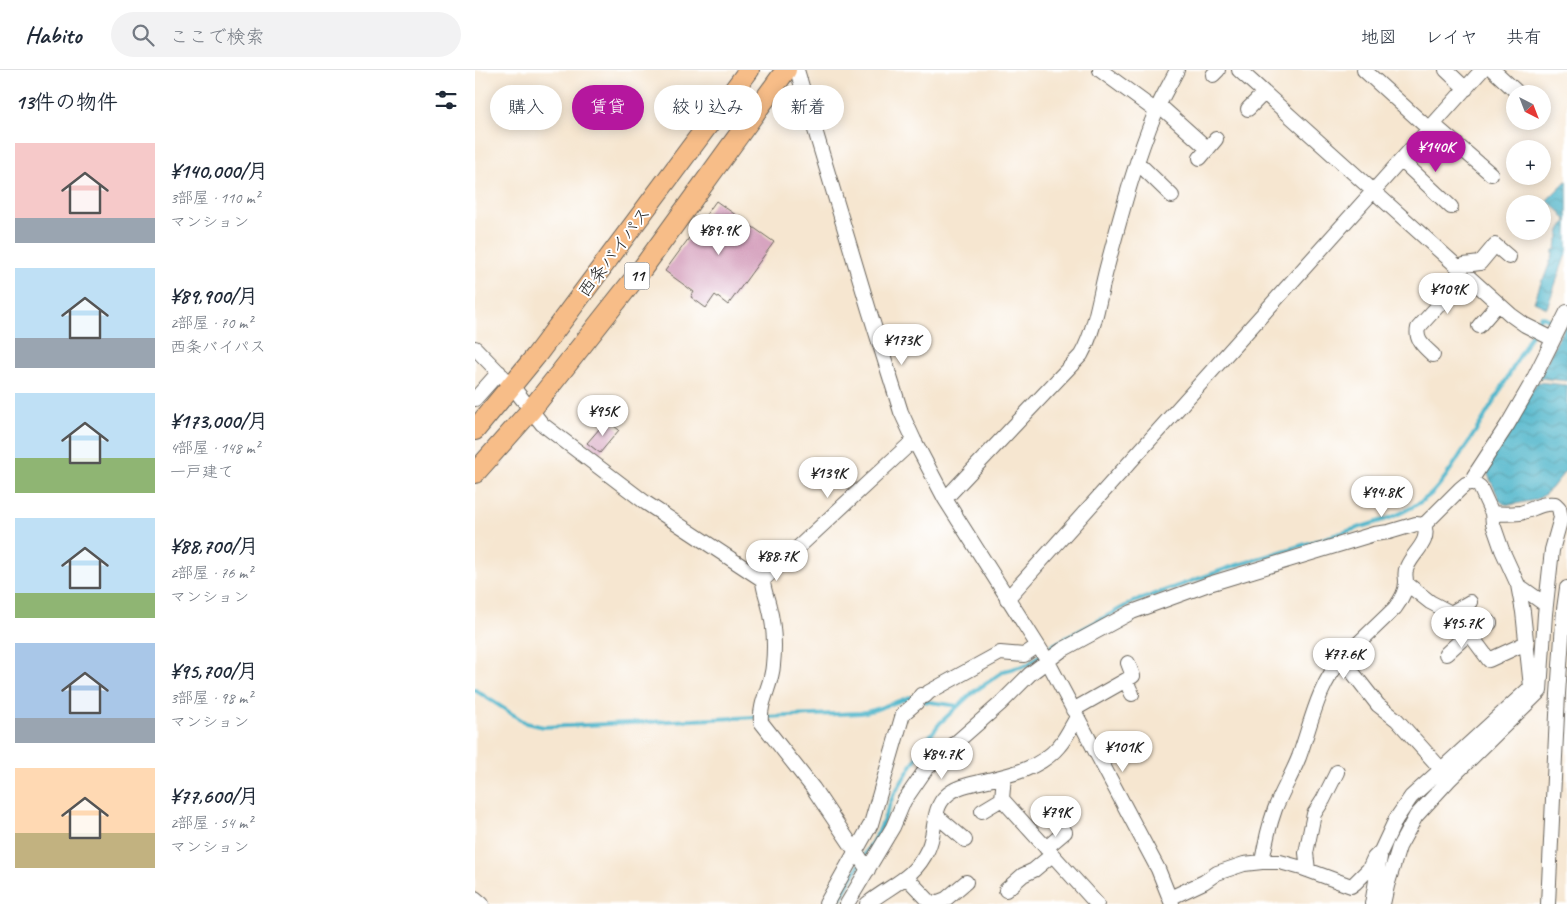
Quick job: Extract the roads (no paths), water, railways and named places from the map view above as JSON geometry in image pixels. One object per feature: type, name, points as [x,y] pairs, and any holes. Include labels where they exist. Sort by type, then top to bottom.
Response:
[{"type":"highway","name":"西条バイパス","points":[[475,430],[505,379],[610,257],[749,70]]},
{"type":"highway","name":"西条バイパス","points":[[475,473],[531,410],[642,269],[786,70]]},
{"type":"street","points":[[797,70],[901,412],[945,499],[1042,653],[1158,869],[1171,901],[1217,873],[1244,864],[1263,862],[1280,862],[1351,886],[1363,876],[1374,858],[1381,851]]},
{"type":"street","points":[[945,499],[1081,355],[1093,328],[1106,270],[1137,162],[1158,108],[1177,70]]},
{"type":"street","points":[[1239,70],[1498,304],[1525,325],[1547,336]]},
{"type":"street","points":[[1364,70],[1491,174]]},
{"type":"street","points":[[1446,70],[1466,89]]},
{"type":"street","points":[[1007,599],[1482,70]]},
{"type":"street","points":[[1493,70],[1509,85]]},
{"type":"street","points":[[1109,73],[1158,108],[1208,148]]},
{"type":"street","points":[[1248,109],[1264,93]]},
{"type":"street","points":[[1401,160],[1451,207]]},
{"type":"street","points":[[1137,162],[1171,196]]},
{"type":"street","points":[[1433,355],[1416,335],[1418,328],[1463,272],[1464,265],[1480,263],[1495,245],[1509,257]]},
{"type":"street","points":[[1479,326],[1498,304]]},
{"type":"street","points":[[1473,482],[1474,476],[1521,401],[1547,336],[1567,312]]},
{"type":"street","points":[[475,348],[505,379],[542,424],[646,503],[763,580]]},
{"type":"street","points":[[475,399],[505,379]]},
{"type":"street","points":[[862,861],[813,788],[761,722],[760,711],[773,666],[774,648],[773,626],[763,588],[763,580],[914,440]]},
{"type":"street","points":[[1371,904],[1381,851],[1403,808],[1411,797],[1531,687],[1517,585],[1502,550],[1493,524],[1492,513],[1480,487],[1473,482]]},
{"type":"street","points":[[1424,525],[1466,484],[1473,482]]},
{"type":"street","points":[[1383,904],[1399,847],[1415,816],[1540,691],[1552,550],[1561,518],[1559,508],[1555,504],[1547,503],[1521,512],[1492,513]]},
{"type":"street","points":[[847,904],[862,861],[903,714],[916,703],[921,695],[925,696],[1000,653],[1023,655],[1062,650],[1132,612],[1209,584],[1374,534],[1389,532],[1416,524],[1424,525]]},
{"type":"street","points":[[1263,862],[1267,837],[1275,809],[1298,758],[1329,677],[1342,659],[1395,608],[1405,592],[1405,573],[1411,559],[1426,536],[1424,525]]},
{"type":"street","points":[[1406,583],[1430,602],[1451,613],[1489,660],[1526,643]]},
{"type":"street","points":[[1517,585],[1547,605]]},
{"type":"street","points":[[1548,904],[1558,694],[1567,588]]},
{"type":"street","points":[[1451,613],[1470,602]]},
{"type":"street","points":[[1446,654],[1469,633],[1490,623]]},
{"type":"street","points":[[826,904],[893,828],[904,801],[926,769],[1000,704],[1030,674],[1042,653]]},
{"type":"street","points":[[1342,659],[1374,701],[1406,729],[1441,769]]},
{"type":"street","points":[[867,904],[884,891],[907,878],[917,868],[928,849],[941,802],[946,795],[965,786],[1028,768],[1044,760],[1060,745],[1075,714],[1133,676],[1128,663]]},
{"type":"street","points":[[1126,680],[1132,694]]},
{"type":"street","points":[[1308,870],[1306,853],[1314,814],[1330,788],[1337,772]]},
{"type":"street","points":[[1003,776],[1002,799],[1097,904]]},
{"type":"street","points":[[982,811],[1002,799]]},
{"type":"street","points":[[937,816],[965,840]]},
{"type":"street","points":[[1005,890],[1023,875],[1034,870],[1065,832]]},
{"type":"street","points":[[907,878],[933,904],[946,899],[966,882]]},
{"type":"street","points":[[475,898],[482,904]]},
{"type":"water","points":[[1567,181],[1567,251],[1547,308],[1534,302],[1553,250],[1556,249],[1560,231],[1566,221],[1551,204],[1551,196]]},
{"type":"water","points":[[1567,321],[1567,381],[1539,378]]},
{"type":"water","points":[[1537,382],[1567,385],[1567,469],[1551,489],[1541,497],[1510,505],[1504,504],[1500,501],[1485,468]]},
{"type":"waterway","points":[[1535,327],[1541,316],[1558,324]]},
{"type":"waterway","points":[[864,856],[880,829],[893,796],[927,740],[940,723],[972,693],[1004,671],[1027,665],[1053,645],[1133,602],[1231,567],[1390,518],[1425,499],[1442,481],[1470,440],[1498,395],[1532,333]]},
{"type":"waterway","points":[[475,690],[526,723],[544,727],[757,717]]},
{"type":"waterway","points":[[764,717],[861,713],[910,697],[916,699]]},
{"type":"waterway","points":[[923,701],[958,706]]},
{"type":"waterway","points":[[837,904],[859,865]]}]
